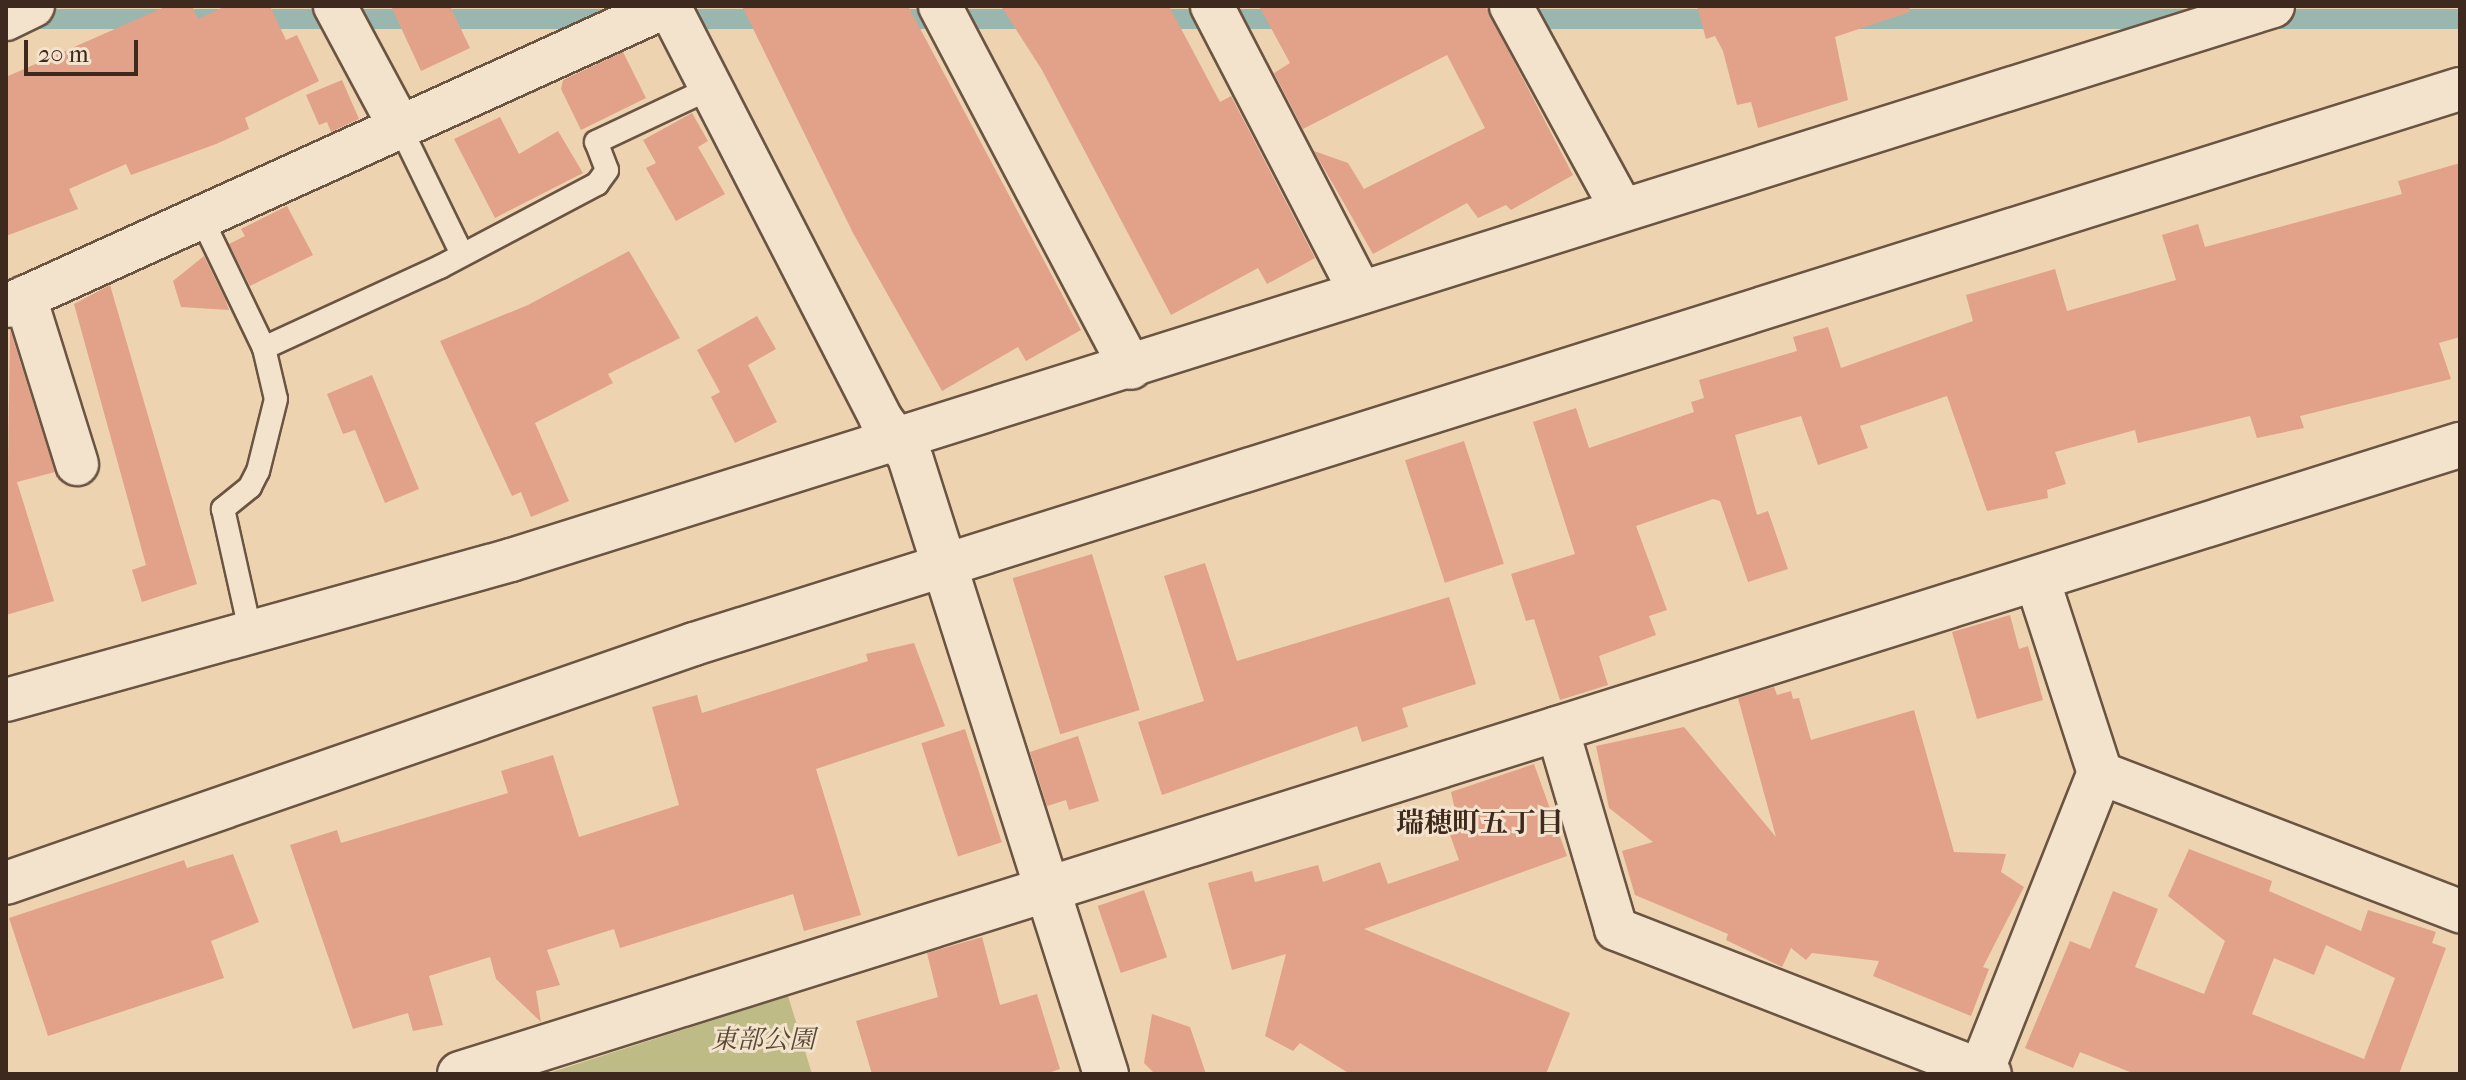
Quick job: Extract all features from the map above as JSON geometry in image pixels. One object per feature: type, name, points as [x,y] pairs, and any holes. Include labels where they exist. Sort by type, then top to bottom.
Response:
[{"type":"street","points":[[6,19],[33,6]]},
{"type":"street","points":[[335,6],[400,127]]},
{"type":"street","points":[[77,464],[16,302],[668,6],[904,450],[942,554],[1106,1074]]},
{"type":"street","points":[[940,6],[1131,368]]},
{"type":"street","points":[[1212,6],[1360,292]]},
{"type":"street","points":[[1511,6],[1621,208]]},
{"type":"street","points":[[6,700],[904,450],[1131,368],[1360,292],[2224,13],[2273,6]]},
{"type":"street","points":[[6,883],[694,644],[942,554],[2460,89]]},
{"type":"street","points":[[460,1074],[2460,445]]},
{"type":"street","points":[[1557,728],[1616,929],[1983,1073],[2100,773],[2037,579]]},
{"type":"street","points":[[2100,773],[2460,911]]},
{"type":"lane","points":[[264,348],[462,254],[597,184],[607,170],[596,142],[711,88]]},
{"type":"lane","points":[[400,127],[462,254]]},
{"type":"lane","points":[[201,217],[264,348],[275,416],[250,487],[223,509],[250,630]]},
{"type":"green space","name":"東部公園","points":[[788,996],[812,1074],[546,1074]]},
{"type":"water","points":[[6,9],[2460,9],[2460,29],[6,29]]},
{"type":"building","points":[[167,6],[192,6],[198,19],[226,6],[270,6],[286,40],[297,35],[319,81],[245,118],[249,129],[216,144],[131,175],[126,164],[69,189],[78,209],[6,236],[6,77]]},
{"type":"building","points":[[391,6],[450,6],[470,48],[421,71]]},
{"type":"building","points":[[742,6],[908,6],[1081,330],[1026,361],[1018,347],[942,391],[853,233]]},
{"type":"building","points":[[1001,6],[1169,6],[1220,102],[1231,96],[1315,258],[1267,284],[1258,268],[1171,315],[1042,70]]},
{"type":"building","points":[[1259,6],[1485,6],[1573,175],[1511,210],[1506,205],[1478,218],[1467,203],[1373,254],[1314,151],[1348,163],[1364,189],[1485,128],[1447,55],[1303,129],[1274,73],[1290,63]]},
{"type":"building","points":[[1697,6],[1909,6],[1910,12],[1835,37],[1848,100],[1758,128],[1751,102],[1737,105],[1723,51],[1715,36],[1706,39]]},
{"type":"building","points":[[623,52],[646,98],[581,130],[561,89],[563,80]]},
{"type":"building","points":[[342,80],[359,119],[331,132],[327,122],[319,125],[306,95]]},
{"type":"building","points":[[692,113],[708,141],[698,147],[725,194],[676,221],[646,168],[656,163],[643,140]]},
{"type":"building","points":[[500,117],[519,154],[558,131],[583,173],[495,218],[454,139]]},
{"type":"building","points":[[2460,163],[2460,337],[2439,343],[2451,379],[2300,416],[2304,428],[2257,438],[2250,416],[2138,443],[2135,430],[2055,452],[2066,484],[2047,490],[2048,498],[1987,511],[1947,396],[1860,426],[1868,448],[1818,465],[1801,416],[1735,435],[1757,515],[1768,511],[1788,569],[1748,582],[1720,501],[1713,499],[1636,526],[1667,610],[1649,616],[1656,635],[1599,656],[1608,685],[1560,700],[1534,619],[1526,621],[1511,574],[1575,554],[1533,422],[1576,408],[1589,448],[1694,412],[1691,402],[1704,398],[1699,380],[1797,351],[1793,337],[1828,327],[1841,368],[1973,321],[1966,295],[2055,269],[2067,311],[2176,280],[2162,235],[2198,224],[2205,247],[2402,194],[2398,181]]},
{"type":"building","points":[[287,206],[313,255],[250,286],[229,244],[245,236],[241,229]]},
{"type":"building","points":[[629,251],[680,338],[608,374],[613,383],[535,423],[569,501],[531,517],[521,492],[512,496],[440,341],[528,305]]},
{"type":"building","points":[[204,256],[229,310],[181,307],[173,281]]},
{"type":"building","points":[[110,285],[197,584],[142,602],[132,570],[146,565],[74,304]]},
{"type":"building","points":[[757,316],[776,349],[748,365],[777,422],[735,443],[711,397],[720,392],[697,350]]},
{"type":"building","points":[[10,329],[55,472],[17,482],[54,601],[6,615]]},
{"type":"building","points":[[372,375],[419,489],[385,503],[355,430],[343,434],[327,394]]},
{"type":"building","points":[[1464,441],[1504,564],[1445,583],[1405,460]]},
{"type":"building","points":[[1092,554],[1140,710],[1060,734],[1013,578]]},
{"type":"building","points":[[1205,563],[1237,661],[1449,597],[1476,684],[1402,708],[1408,727],[1362,742],[1357,726],[1162,795],[1138,722],[1204,701],[1164,576]]},
{"type":"building","points":[[2010,615],[2019,649],[2028,646],[2043,700],[1977,719],[1952,632]]},
{"type":"building","points":[[914,643],[945,726],[816,769],[861,915],[804,931],[793,894],[620,948],[614,929],[547,950],[560,985],[536,991],[541,1022],[496,979],[490,957],[429,976],[443,1025],[413,1031],[408,1013],[353,1029],[290,845],[337,830],[341,843],[508,793],[501,771],[553,755],[579,837],[679,805],[652,707],[697,695],[702,713],[868,661],[866,654]]},
{"type":"building","points":[[1774,687],[1777,695],[1791,691],[1793,699],[1799,698],[1811,740],[1914,710],[1954,852],[2006,854],[2001,872],[2024,887],[1983,967],[1989,969],[1971,1016],[1873,976],[1879,961],[1812,953],[1806,960],[1791,948],[1782,967],[1726,940],[1728,934],[1635,895],[1622,851],[1653,842],[1609,808],[1596,746],[1684,727],[1776,837],[1738,698]]},
{"type":"building","points":[[965,729],[1002,842],[958,856],[921,743]]},
{"type":"building","points":[[1078,736],[1099,801],[1069,810],[1066,800],[1047,806],[1030,752]]},
{"type":"building","points":[[1534,764],[1567,856],[1364,929],[1570,1013],[1546,1074],[1350,1074],[1300,1043],[1293,1051],[1265,1036],[1286,954],[1232,970],[1208,883],[1252,871],[1255,882],[1318,865],[1323,882],[1380,862],[1388,884],[1459,860],[1444,818],[1456,814],[1451,792]]},
{"type":"building","points":[[2189,849],[2272,881],[2269,891],[2361,931],[2368,910],[2436,932],[2432,943],[2446,948],[2399,1074],[2135,1074],[2080,1052],[2073,1068],[2025,1048],[2070,941],[2090,949],[2113,891],[2158,909],[2135,967],[2204,994],[2225,941],[2168,896]],"holes":[[[2326,945],[2395,978],[2364,1059],[2252,1014],[2274,958],[2314,975]]]},
{"type":"building","points":[[233,854],[259,922],[211,941],[224,978],[48,1036],[9,918],[184,860],[187,868]]},
{"type":"building","points":[[1144,890],[1167,957],[1121,973],[1098,906]]},
{"type":"building","points":[[982,937],[1000,1005],[1037,994],[1060,1069],[1045,1074],[872,1074],[856,1021],[938,997],[927,953]]},
{"type":"building","points":[[1152,1014],[1190,1027],[1206,1074],[1155,1074],[1144,1063]]},
{"type":"district","name":"瑞穂町五丁目","points":[[1480,823]]}]
